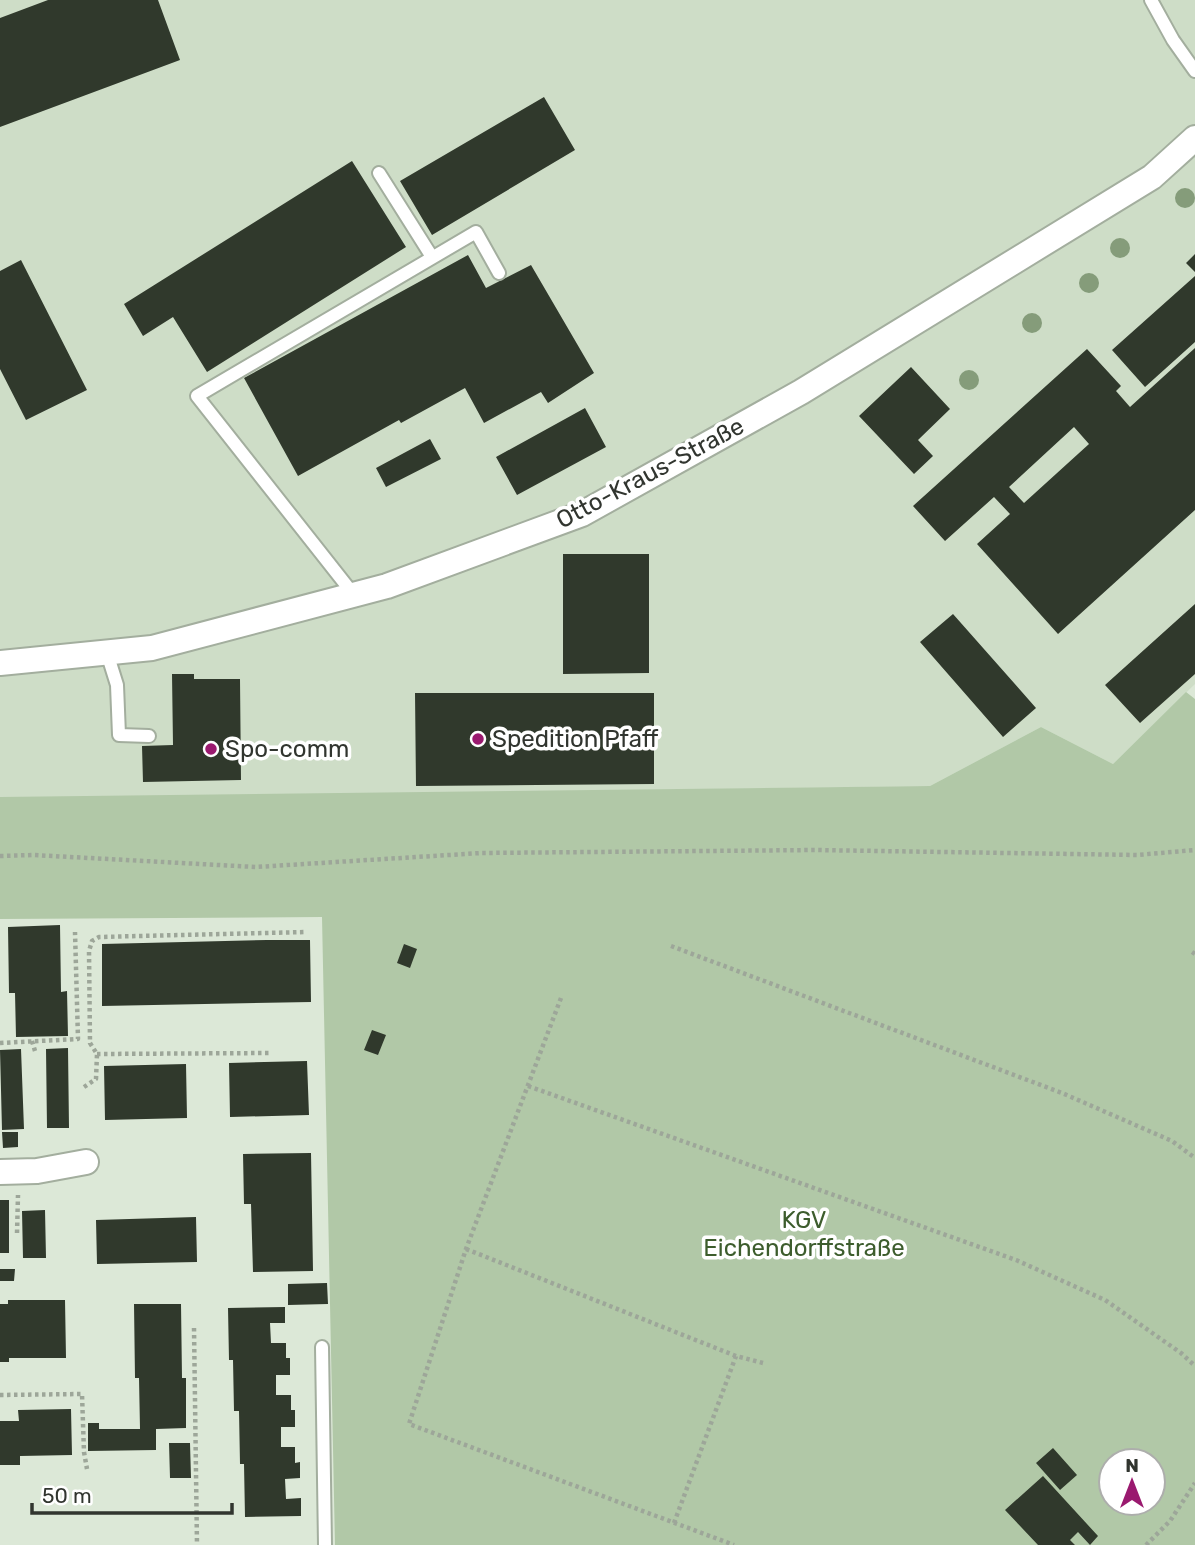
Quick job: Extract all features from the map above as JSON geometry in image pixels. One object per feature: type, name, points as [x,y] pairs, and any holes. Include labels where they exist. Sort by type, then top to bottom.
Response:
[{"type":"street","name":"Otto-Kraus-Straße","points":[[0,663],[152,648],[387,586],[582,514],[801,392],[1152,177],[1195,138]]},
{"type":"street","points":[[0,1172],[37,1171],[86,1162]]},
{"type":"lane","points":[[1151,0],[1173,40],[1195,71]]},
{"type":"lane","points":[[379,173],[432,257]]},
{"type":"lane","points":[[354,595],[197,396],[476,232],[499,273]]},
{"type":"lane","points":[[107,653],[117,685],[119,735],[149,736]]},
{"type":"lane","points":[[322,1347],[325,1545]]},
{"type":"path","points":[[0,856],[33,855],[256,867],[481,853],[814,850],[1137,855],[1195,850]]},
{"type":"path","points":[[0,1043],[78,1039],[75,932]]},
{"type":"path","points":[[84,1087],[96,1079],[97,1054],[90,1043],[89,951],[92,941],[99,937],[306,932]]},
{"type":"path","points":[[671,946],[1062,1093],[1172,1141],[1195,1158]]},
{"type":"path","points":[[561,999],[466,1250],[409,1424],[734,1545]]},
{"type":"path","points":[[32,1041],[34,1051]]},
{"type":"path","points":[[97,1054],[270,1053]]},
{"type":"path","points":[[528,1086],[1016,1261],[1105,1300],[1181,1353],[1195,1366]]},
{"type":"path","points":[[18,1200],[18,1233]]},
{"type":"path","points":[[466,1250],[736,1356],[763,1363]]},
{"type":"path","points":[[194,1328],[197,1545]]},
{"type":"path","points":[[674,1523],[736,1356]]},
{"type":"path","points":[[0,1395],[82,1394],[87,1469]]},
{"type":"path","points":[[1146,1545],[1170,1521],[1195,1483]]},
{"type":"shaded area","points":[[0,0],[1195,0],[1195,684],[1113,764],[1041,727],[930,786],[0,799]]},
{"type":"green space","name":"KGV Eichendorffstraße","points":[[1186,692],[1195,699],[1195,1545],[335,1545],[322,917],[0,919],[0,797],[930,786],[1041,727],[1113,764]]},
{"type":"building","points":[[48,0],[158,0],[180,60],[0,127],[0,18]]},
{"type":"building","points":[[544,97],[575,150],[432,235],[400,181]]},
{"type":"building","points":[[352,161],[406,247],[207,372],[173,317],[143,336],[124,304]]},
{"type":"building","points":[[1195,254],[1195,272],[1186,263]]},
{"type":"building","points":[[468,255],[486,288],[531,265],[594,373],[548,403],[541,392],[484,423],[465,388],[401,423],[399,420],[298,476],[244,378]]},
{"type":"building","points":[[21,260],[87,390],[26,420],[0,369],[0,271]]},
{"type":"building","points":[[1195,276],[1195,342],[1145,387],[1112,350]]},
{"type":"building","points":[[1195,348],[1195,510],[1058,634],[977,544],[1010,514],[994,497],[945,541],[913,506],[1087,349],[1121,386],[1116,391],[1130,407]],"holes":[[[1074,427],[1089,444],[1024,503],[1009,487]]]},
{"type":"building","points":[[911,367],[950,409],[918,440],[933,456],[914,474],[859,416]]},
{"type":"building","points":[[585,408],[606,447],[517,495],[496,457]]},
{"type":"building","points":[[430,439],[441,459],[386,487],[376,468]]},
{"type":"building","points":[[563,554],[649,554],[649,673],[563,674]]},
{"type":"building","points":[[1195,604],[1195,674],[1140,723],[1105,685]]},
{"type":"building","points":[[953,614],[1036,708],[1003,737],[920,642]]},
{"type":"building","points":[[172,674],[194,674],[194,679],[240,679],[241,780],[143,782],[142,746],[173,745]]},
{"type":"building","points":[[415,693],[654,693],[654,784],[416,786]]},
{"type":"building","points":[[60,925],[61,992],[67,991],[68,1036],[16,1037],[15,993],[9,993],[8,927]]},
{"type":"building","points":[[310,940],[311,1002],[102,1006],[102,944]]},
{"type":"building","points":[[404,944],[417,949],[410,968],[397,963]]},
{"type":"building","points":[[372,1030],[386,1035],[378,1055],[364,1050]]},
{"type":"building","points":[[68,1048],[69,1128],[47,1128],[46,1049]]},
{"type":"building","points":[[21,1049],[24,1129],[2,1130],[0,1050]]},
{"type":"building","points":[[307,1061],[309,1115],[230,1117],[229,1063]]},
{"type":"building","points":[[186,1064],[187,1118],[105,1120],[104,1066]]},
{"type":"building","points":[[2,1132],[18,1132],[18,1147],[3,1148]]},
{"type":"building","points":[[311,1153],[313,1271],[253,1272],[251,1204],[244,1204],[243,1154]]},
{"type":"building","points":[[0,1200],[9,1200],[9,1253],[0,1253]]},
{"type":"building","points":[[45,1210],[46,1258],[23,1258],[22,1211]]},
{"type":"building","points":[[196,1217],[197,1262],[97,1264],[96,1220]]},
{"type":"building","points":[[0,1269],[15,1269],[14,1281],[0,1281]]},
{"type":"building","points":[[327,1283],[328,1304],[288,1305],[288,1284]]},
{"type":"building","points":[[8,1300],[65,1300],[66,1358],[9,1358],[9,1362],[0,1362],[0,1304],[8,1304]]},
{"type":"building","points":[[134,1304],[181,1304],[186,1428],[156,1429],[156,1450],[88,1451],[88,1423],[99,1423],[99,1429],[140,1429],[139,1378],[135,1378]]},
{"type":"building","points":[[285,1307],[285,1323],[270,1323],[271,1343],[286,1343],[286,1358],[290,1358],[290,1375],[276,1375],[276,1395],[291,1395],[291,1410],[295,1410],[295,1427],[281,1427],[281,1447],[295,1447],[295,1463],[300,1462],[300,1478],[285,1479],[286,1499],[301,1498],[301,1516],[245,1517],[244,1464],[240,1464],[239,1411],[234,1411],[228,1308]]},
{"type":"building","points":[[71,1409],[72,1455],[20,1456],[20,1465],[0,1465],[0,1421],[19,1421],[18,1410]]},
{"type":"building","points":[[169,1443],[190,1443],[191,1478],[170,1478]]},
{"type":"building","points":[[1053,1448],[1077,1475],[1060,1490],[1036,1463]]},
{"type":"building","points":[[1043,1476],[1098,1536],[1090,1545],[1078,1532],[1070,1540],[1075,1545],[1038,1545],[1005,1510]]},
{"type":"place","name":"Spedition Pfaff","points":[[478,739]]},
{"type":"place","name":"Spo-comm","points":[[211,749]]}]
